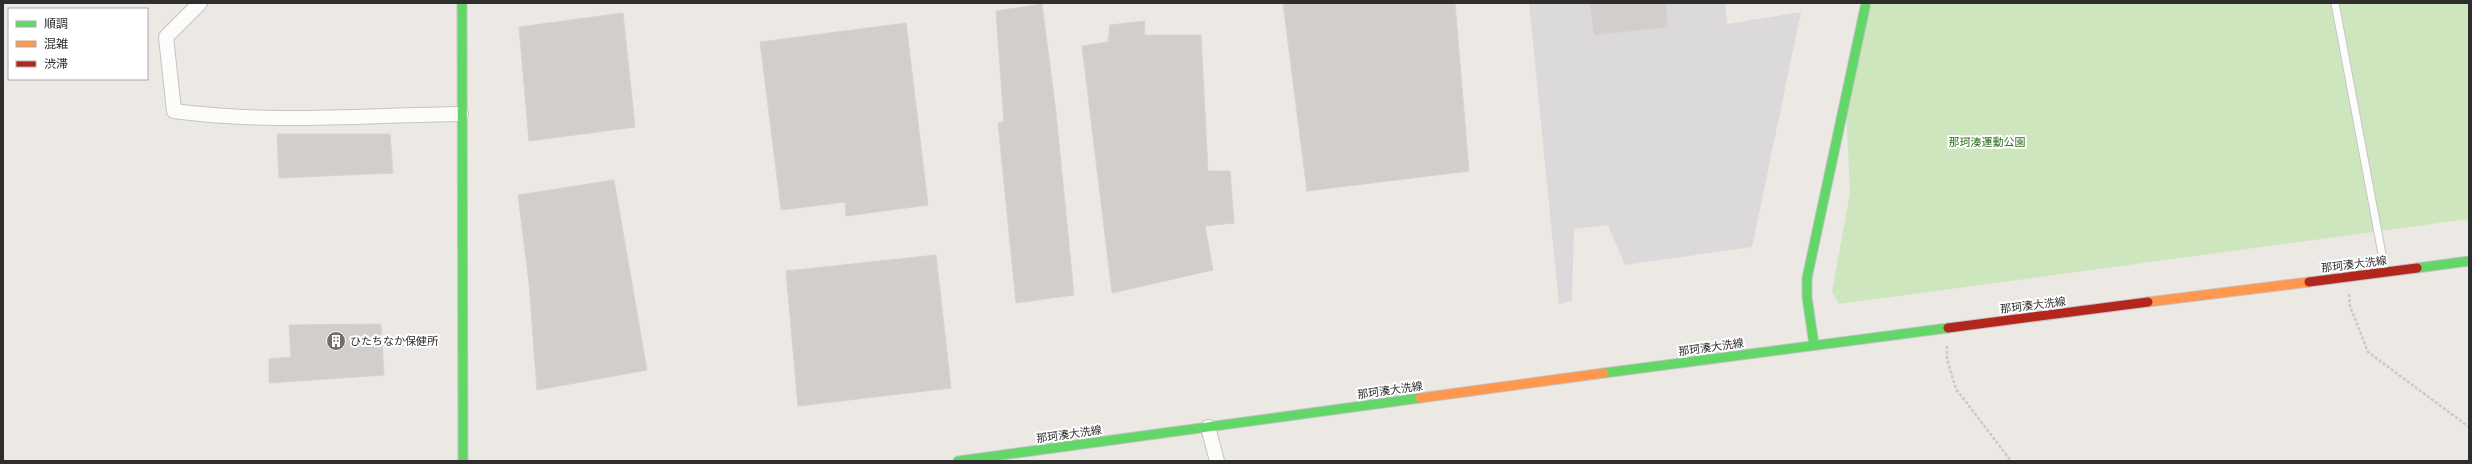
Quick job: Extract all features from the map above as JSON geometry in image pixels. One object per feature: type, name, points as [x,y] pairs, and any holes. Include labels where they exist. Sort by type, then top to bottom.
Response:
[{"type":"main road","points":[[462,3],[461,114],[463,461]]},
{"type":"main road","points":[[1814,345],[1807,297],[1807,278],[1866,3]]},
{"type":"main road","name":"那珂湊大洗線","points":[[958,461],[1814,345],[2469,261]]},
{"type":"street","points":[[200,3],[166,37],[174,111],[210,116],[294,119],[461,114]]},
{"type":"street","points":[[1208,427],[1217,461]]},
{"type":"lane","points":[[2335,3],[2385,272]]},
{"type":"path","points":[[2348,277],[2350,306],[2368,352],[2469,427]]},
{"type":"path","points":[[1946,328],[1947,360],[1956,390],[2011,461]]},
{"type":"shaded area","points":[[1529,3],[1725,3],[1727,24],[1801,12],[1752,247],[1625,265],[1608,225],[1574,229],[1572,301],[1559,304]]},
{"type":"green space","name":"那珂湊運動公園","points":[[1866,3],[2469,3],[2469,219],[1839,304],[1832,292],[1850,193],[1846,104]]},
{"type":"building","points":[[1283,3],[1455,3],[1469,171],[1307,191]]},
{"type":"building","points":[[1590,3],[1665,3],[1668,27],[1594,35]]},
{"type":"building","points":[[1042,4],[1056,113],[1074,295],[1016,303],[998,123],[1004,122],[996,11]]},
{"type":"building","points":[[623,13],[635,127],[529,141],[519,27]]},
{"type":"building","points":[[1145,21],[1144,35],[1201,35],[1208,171],[1230,171],[1234,223],[1205,226],[1213,270],[1112,293],[1082,46],[1108,42],[1110,25]]},
{"type":"building","points":[[906,23],[928,205],[846,216],[845,202],[781,210],[760,42]]},
{"type":"building","points":[[277,134],[390,134],[393,173],[279,178]]},
{"type":"building","points":[[614,180],[647,370],[537,390],[529,283],[518,195]]},
{"type":"building","points":[[936,255],[951,388],[798,406],[786,271]]},
{"type":"building","name":"ひたちなか保健所","points":[[381,324],[384,375],[269,383],[269,359],[291,357],[289,325]]},
{"type":"traffic: fast","points":[[462,3],[463,461]]},
{"type":"traffic: fast","points":[[1814,345],[1807,297],[1807,278],[1866,3]]},
{"type":"traffic: fast","points":[[2417,268],[2469,261]]},
{"type":"traffic: fast","points":[[1604,373],[1948,328]]},
{"type":"traffic: fast","points":[[958,461],[1420,398]]},
{"type":"traffic: slow","points":[[2148,302],[2309,282]]},
{"type":"traffic: slow","points":[[1420,398],[1604,373]]},
{"type":"traffic: jam","points":[[2309,282],[2417,268]]},
{"type":"traffic: jam","points":[[1948,328],[2148,302]]},
{"type":"place","name":"ひたちなか保健所","points":[[336,341]]}]
